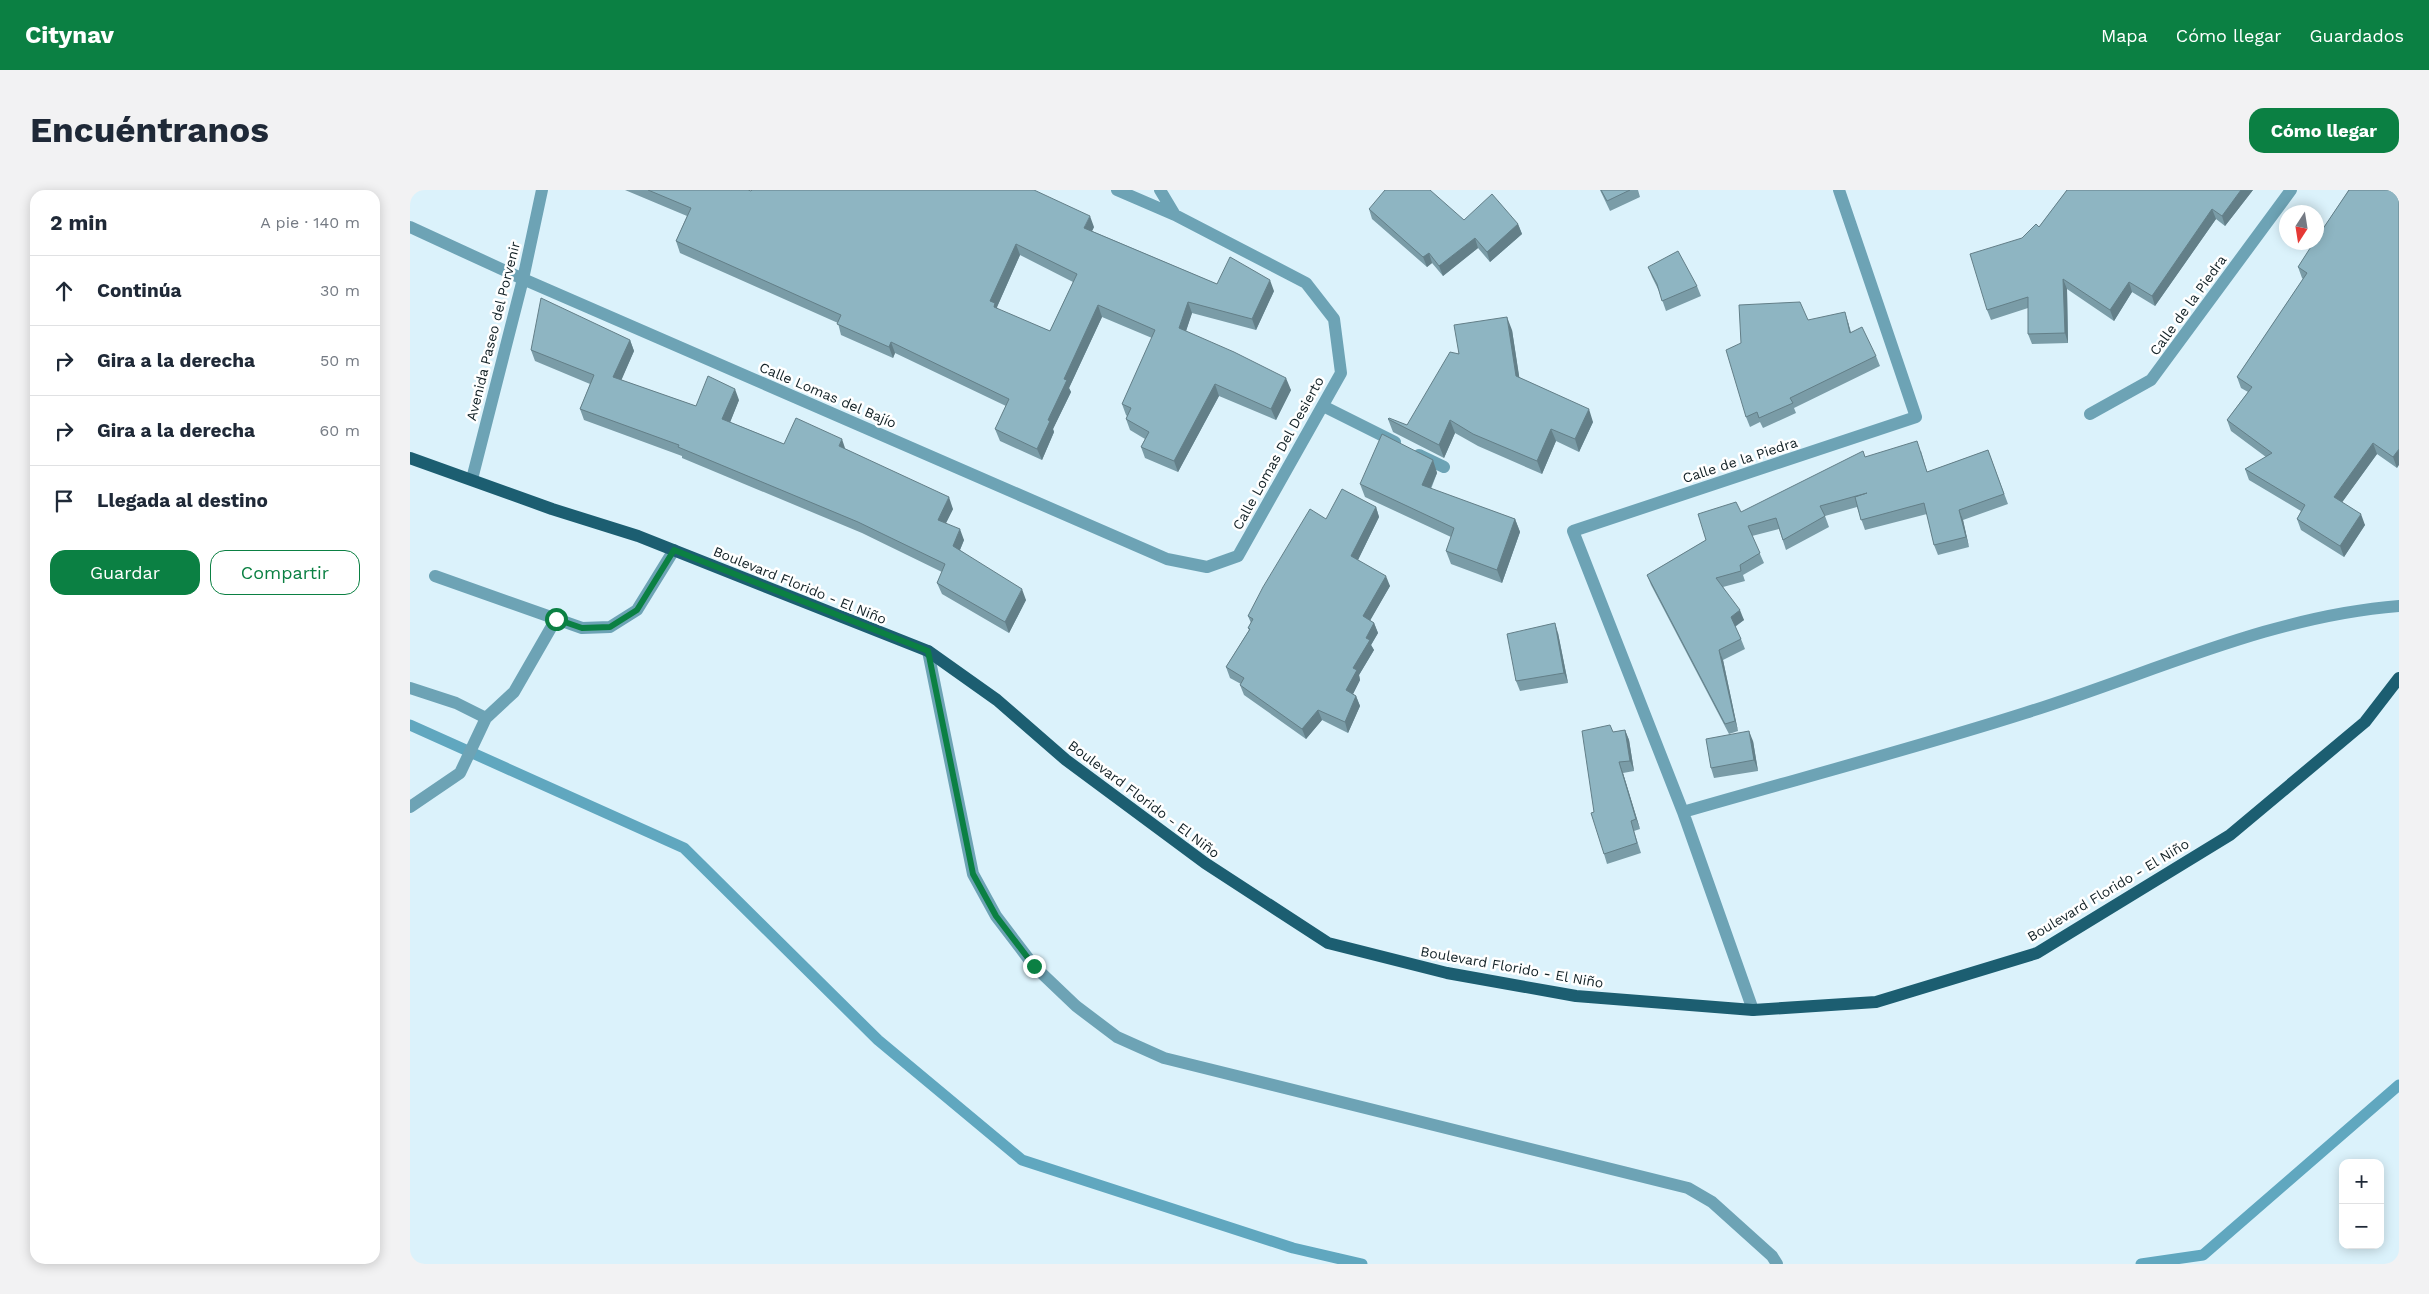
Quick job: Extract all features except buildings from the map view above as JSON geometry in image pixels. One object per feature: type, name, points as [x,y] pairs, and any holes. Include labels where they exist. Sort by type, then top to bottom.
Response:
[{"type":"main road","name":"Boulevard Florido - El Niño","points":[[410,458],[674,550],[928,651],[997,700],[1066,760],[1205,863],[1328,943],[1447,973],[1576,996],[1753,1010],[1876,1002],[2037,952],[2230,835],[2365,722],[2399,678]]},
{"type":"street","name":"Avenida Paseo del Porvenir","points":[[472,479],[523,279],[542,190]]},
{"type":"street","points":[[1117,190],[1175,215]]},
{"type":"street","points":[[1160,190],[1175,215]]},
{"type":"street","name":"Calle de la Piedra","points":[[1683,812],[1573,531],[1916,417],[1838,190]]},
{"type":"street","name":"Calle de la Piedra","points":[[2090,414],[2152,380],[2291,190]]},
{"type":"street","name":"Calle Lomas Del Desierto","points":[[1175,215],[1306,283],[1334,319],[1341,373],[1238,556]]},
{"type":"street","name":"Calle Lomas del Bajío","points":[[410,226],[523,279],[1167,559],[1207,567],[1238,556]]},
{"type":"street","points":[[1322,406],[1444,467]]},
{"type":"street","points":[[435,576],[582,628],[610,627],[637,610],[674,550]]},
{"type":"street","points":[[1753,1010],[1683,812],[2025,713],[2278,627],[2370,609],[2399,606]]},
{"type":"street","points":[[410,807],[460,773],[486,718],[514,692],[556,619]]},
{"type":"street","points":[[928,651],[973,874],[996,916],[1034,966],[1076,1006],[1118,1037],[1164,1058],[1688,1188],[1712,1202],[1774,1260]]},
{"type":"street","points":[[410,688],[456,703],[486,718]]},
{"type":"waterway","points":[[410,725],[684,848],[878,1040],[1022,1160],[1293,1248],[1362,1264]]},
{"type":"waterway","points":[[2141,1264],[2203,1255],[2399,1085]]},
{"type":"route","points":[[556,619],[582,628],[610,627],[637,610],[674,550],[928,651],[973,874],[996,916],[1034,966]]}]
